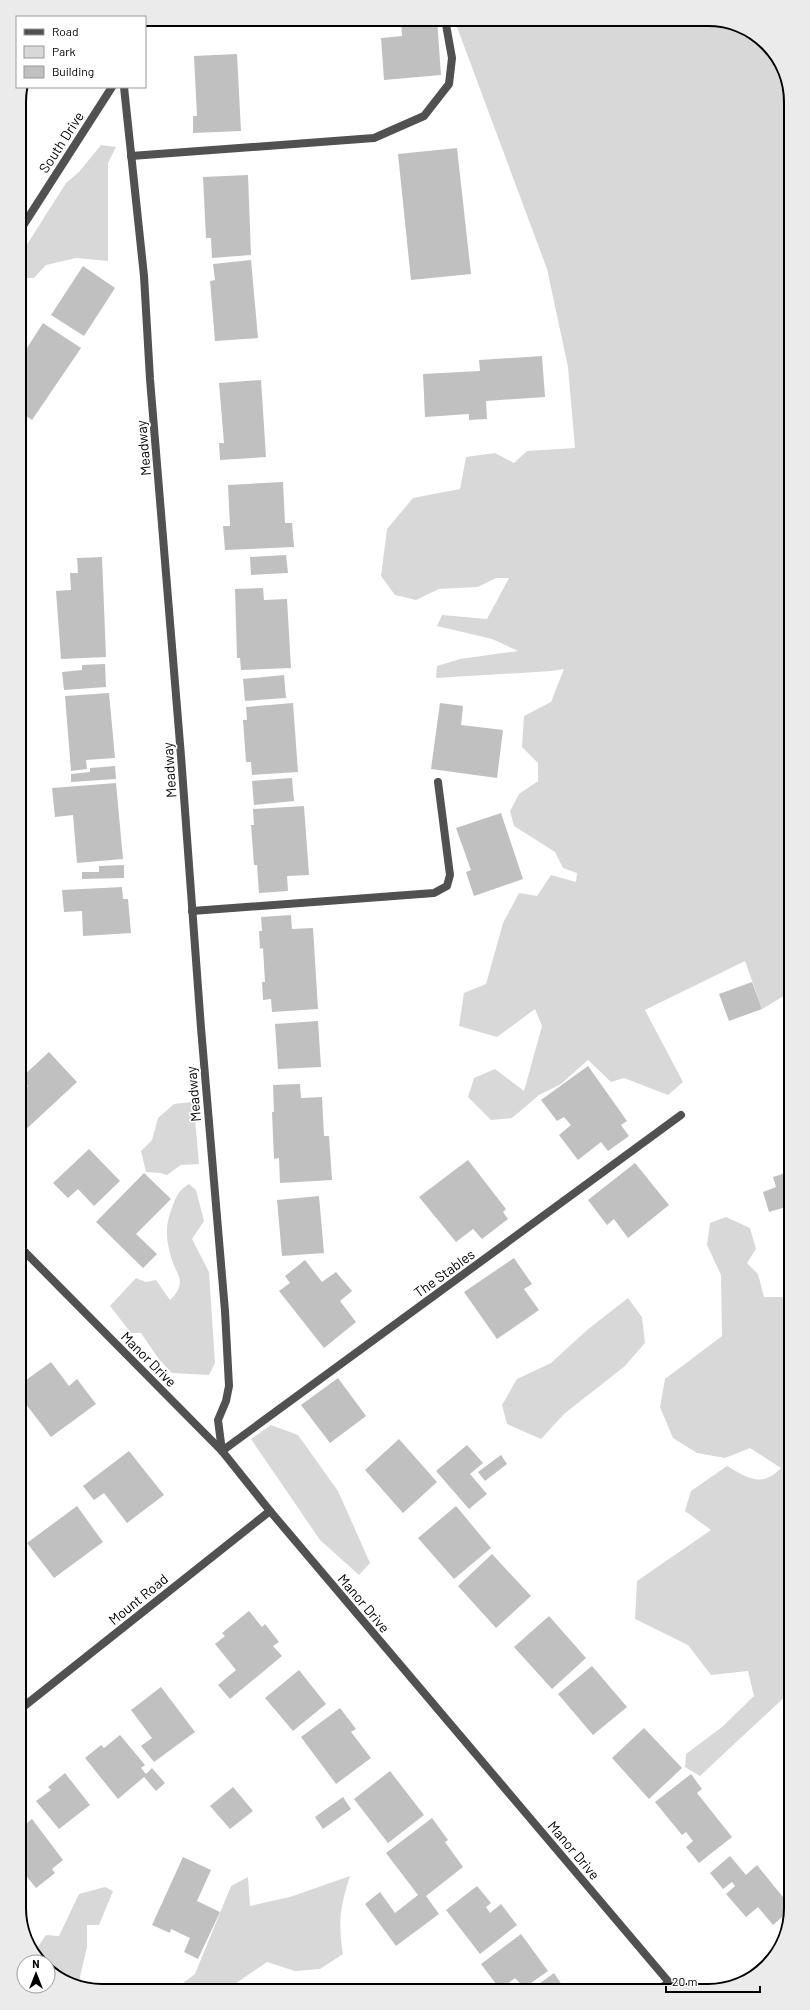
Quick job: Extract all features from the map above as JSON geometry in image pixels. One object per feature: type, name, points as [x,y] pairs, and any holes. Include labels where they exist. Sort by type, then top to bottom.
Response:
[{"type":"street","points":[[131,156],[374,138],[424,116],[449,84],[452,58],[446,26]]},
{"type":"street","name":"South Drive","points":[[26,223],[111,88]]},
{"type":"street","name":"Meadway","points":[[124,88],[144,276],[150,379],[182,756],[200,1028],[218,1216],[229,1386],[226,1401],[218,1420],[222,1451]]},
{"type":"street","points":[[192,911],[434,892],[447,886],[450,875],[438,782]]},
{"type":"street","name":"The Stables","points":[[222,1451],[681,1115]]},
{"type":"street","name":"Manor Drive","points":[[26,1253],[222,1451],[270,1511],[666,1984]]},
{"type":"street","name":"Mount Road","points":[[26,1705],[270,1511]]},
{"type":"green space","points":[[457,26],[713,26],[723,27],[746,36],[762,48],[776,68],[780,77],[784,102],[784,996],[762,1009],[745,961],[645,1010],[683,1082],[668,1095],[624,1078],[611,1082],[588,1060],[561,1084],[539,1095],[512,1118],[491,1120],[468,1097],[474,1078],[495,1069],[524,1091],[542,1026],[535,1009],[497,1037],[459,1026],[464,993],[486,984],[503,923],[519,893],[537,896],[551,875],[576,882],[577,873],[563,868],[555,852],[514,826],[510,811],[519,794],[538,781],[538,763],[522,747],[524,716],[551,702],[564,669],[436,678],[437,666],[460,659],[518,651],[492,639],[437,626],[442,615],[487,619],[509,578],[496,578],[478,587],[439,589],[416,600],[395,595],[381,576],[387,529],[413,498],[460,489],[466,457],[495,453],[514,463],[527,451],[575,448],[568,367],[547,269]]},
{"type":"green space","points":[[101,145],[116,147],[108,163],[108,261],[76,258],[46,265],[34,278],[26,278],[26,246],[66,183],[79,172]]},
{"type":"green space","points":[[191,1102],[194,1108],[199,1164],[181,1165],[167,1175],[146,1172],[141,1151],[152,1140],[158,1118],[174,1104]]},
{"type":"green space","points":[[189,1184],[196,1190],[204,1221],[192,1239],[209,1272],[215,1363],[209,1375],[172,1373],[158,1358],[141,1333],[131,1333],[110,1306],[136,1278],[146,1282],[156,1280],[170,1300],[176,1293],[180,1282],[168,1246],[168,1223],[174,1201],[183,1188]]},
{"type":"green space","points":[[726,1217],[750,1228],[756,1249],[747,1263],[758,1274],[764,1297],[784,1297],[784,1698],[700,1776],[685,1767],[686,1754],[722,1727],[754,1696],[748,1671],[711,1675],[688,1645],[635,1619],[637,1581],[711,1530],[685,1511],[691,1491],[727,1466],[754,1479],[767,1478],[781,1468],[750,1448],[725,1458],[697,1453],[673,1438],[660,1407],[665,1379],[722,1336],[721,1275],[707,1245],[710,1223]]},
{"type":"green space","points":[[628,1298],[642,1317],[645,1343],[625,1366],[564,1414],[541,1439],[507,1424],[502,1405],[517,1379],[551,1363],[587,1330]]},
{"type":"green space","points":[[271,1425],[298,1435],[338,1491],[370,1563],[359,1575],[320,1540],[251,1439]]},
{"type":"green space","points":[[350,1876],[342,1906],[340,1923],[343,1954],[320,1969],[295,1971],[267,1962],[235,1984],[182,1984],[195,1974],[231,1886],[248,1877],[250,1906],[290,1897]]},
{"type":"green space","points":[[105,1887],[113,1891],[99,1925],[87,1925],[87,1947],[80,1977],[82,1982],[64,1974],[56,1968],[56,1954],[42,1954],[37,1948],[46,1935],[59,1936],[79,1894]]},
{"type":"building","points":[[401,26],[438,26],[441,75],[384,80],[381,38],[402,36]]},
{"type":"building","points":[[237,54],[241,131],[193,133],[193,116],[197,116],[194,56]]},
{"type":"building","points":[[457,148],[471,274],[411,280],[398,154]]},
{"type":"building","points":[[248,175],[251,255],[212,258],[211,238],[206,238],[203,177]]},
{"type":"building","points":[[251,260],[258,338],[215,341],[210,281],[215,280],[213,264]]},
{"type":"building","points":[[83,266],[115,288],[84,336],[51,315]]},
{"type":"building","points":[[43,323],[81,348],[32,420],[26,416],[26,350]]},
{"type":"building","points":[[542,356],[545,397],[486,401],[487,419],[469,420],[469,414],[425,417],[423,374],[480,371],[479,360]]},
{"type":"building","points":[[261,380],[266,457],[220,460],[219,443],[224,443],[219,383]]},
{"type":"building","points":[[283,482],[285,523],[292,523],[294,547],[225,550],[223,526],[230,526],[228,485]]},
{"type":"building","points":[[286,555],[288,573],[251,575],[250,557]]},
{"type":"building","points":[[102,557],[106,657],[61,659],[56,591],[71,590],[70,573],[78,573],[77,558]]},
{"type":"building","points":[[263,588],[264,600],[287,599],[291,668],[241,670],[240,658],[237,658],[235,589]]},
{"type":"building","points":[[105,664],[106,687],[64,690],[62,672],[82,670],[82,665]]},
{"type":"building","points":[[284,675],[286,698],[245,701],[243,679]]},
{"type":"building","points":[[109,693],[115,758],[86,760],[87,769],[71,771],[65,696]]},
{"type":"building","points":[[293,703],[298,772],[252,775],[251,762],[246,762],[243,720],[247,720],[246,707]]},
{"type":"building","points":[[440,703],[463,706],[461,725],[503,730],[497,778],[431,769]]},
{"type":"building","points":[[115,766],[116,779],[71,782],[71,774],[90,772],[90,768]]},
{"type":"building","points":[[292,778],[294,801],[254,805],[252,781]]},
{"type":"building","points":[[116,783],[123,859],[77,863],[73,815],[55,817],[52,788]]},
{"type":"building","points":[[304,806],[309,875],[287,876],[288,891],[259,893],[257,865],[254,865],[251,825],[254,825],[253,809]]},
{"type":"building","points":[[501,813],[523,879],[474,896],[466,872],[471,870],[456,828]]},
{"type":"building","points":[[124,865],[124,878],[82,879],[82,872],[99,872],[99,866]]},
{"type":"building","points":[[122,887],[123,899],[128,899],[131,933],[83,936],[82,911],[64,912],[62,890]]},
{"type":"building","points":[[291,915],[292,929],[313,928],[318,1009],[272,1012],[271,999],[263,1000],[262,982],[265,982],[263,948],[260,949],[259,931],[262,931],[261,917]]},
{"type":"building","points":[[752,982],[762,1009],[729,1021],[719,994]]},
{"type":"building","points":[[318,1021],[321,1067],[278,1069],[275,1024]]},
{"type":"building","points":[[49,1052],[77,1082],[26,1129],[26,1088],[28,1086],[26,1084],[26,1073]]},
{"type":"building","points":[[588,1066],[627,1121],[621,1125],[629,1136],[608,1151],[601,1142],[578,1160],[559,1135],[571,1125],[564,1117],[557,1121],[541,1100]]},
{"type":"building","points":[[300,1084],[301,1098],[322,1097],[324,1136],[329,1136],[332,1180],[280,1183],[279,1158],[274,1159],[272,1112],[274,1112],[273,1085]]},
{"type":"building","points":[[89,1149],[120,1181],[94,1206],[78,1189],[68,1198],[53,1183]]},
{"type":"building","points":[[468,1160],[506,1209],[503,1212],[508,1219],[482,1239],[473,1229],[456,1242],[419,1197]]},
{"type":"building","points":[[635,1163],[669,1205],[628,1238],[614,1219],[607,1225],[588,1200]]},
{"type":"building","points":[[144,1173],[171,1199],[136,1234],[157,1254],[143,1268],[96,1222]]},
{"type":"building","points":[[784,1174],[784,1208],[769,1212],[763,1192],[776,1187],[773,1177]]},
{"type":"building","points":[[319,1196],[324,1253],[282,1256],[277,1200]]},
{"type":"building","points":[[514,1258],[532,1284],[524,1289],[539,1310],[497,1339],[464,1292]]},
{"type":"building","points":[[305,1260],[322,1282],[336,1272],[352,1291],[340,1301],[356,1322],[324,1348],[279,1291],[290,1283],[285,1276]]},
{"type":"building","points":[[51,1362],[69,1386],[77,1379],[96,1404],[51,1437],[26,1404],[26,1380]]},
{"type":"building","points":[[338,1378],[366,1416],[330,1443],[301,1405]]},
{"type":"building","points":[[399,1439],[437,1482],[403,1513],[365,1470]]},
{"type":"building","points":[[467,1445],[483,1463],[470,1474],[487,1494],[469,1509],[436,1471]]},
{"type":"building","points":[[129,1451],[164,1495],[127,1523],[104,1493],[94,1500],[83,1486]]},
{"type":"building","points":[[501,1455],[507,1464],[485,1481],[478,1472]]},
{"type":"building","points":[[77,1506],[103,1542],[54,1578],[27,1543]]},
{"type":"building","points":[[456,1506],[491,1548],[454,1579],[418,1538]]},
{"type":"building","points":[[492,1554],[531,1596],[496,1628],[458,1586]]},
{"type":"building","points":[[249,1611],[262,1627],[265,1624],[279,1642],[273,1646],[282,1656],[230,1699],[218,1685],[236,1670],[215,1644],[225,1636],[222,1633]]},
{"type":"building","points":[[549,1616],[586,1658],[552,1689],[514,1647]]},
{"type":"building","points":[[592,1666],[627,1707],[593,1735],[558,1694]]},
{"type":"building","points":[[299,1670],[326,1704],[293,1731],[265,1698]]},
{"type":"building","points":[[161,1687],[195,1732],[154,1762],[141,1746],[152,1738],[131,1710]]},
{"type":"building","points":[[340,1708],[356,1729],[351,1732],[371,1758],[336,1784],[301,1737]]},
{"type":"building","points":[[644,1728],[682,1768],[649,1799],[612,1758]]},
{"type":"building","points":[[120,1735],[145,1765],[141,1768],[146,1774],[152,1768],[165,1783],[156,1791],[144,1777],[118,1799],[85,1758],[101,1745],[104,1748]]},
{"type":"building","points":[[390,1771],[424,1815],[388,1843],[354,1799]]},
{"type":"building","points":[[65,1773],[90,1805],[59,1829],[36,1801],[51,1790],[48,1787]]},
{"type":"building","points":[[691,1774],[702,1789],[697,1793],[732,1837],[699,1863],[686,1847],[693,1841],[686,1832],[682,1835],[655,1802]]},
{"type":"building","points":[[233,1787],[253,1811],[230,1829],[210,1806]]},
{"type":"building","points":[[343,1797],[351,1809],[323,1829],[315,1817]]},
{"type":"building","points":[[432,1818],[448,1840],[445,1842],[463,1867],[426,1896],[439,1914],[396,1946],[365,1904],[380,1892],[395,1913],[418,1895],[386,1853]]},
{"type":"building","points":[[32,1819],[63,1860],[52,1869],[55,1873],[36,1888],[26,1876],[26,1824]]},
{"type":"building","points":[[730,1856],[746,1875],[757,1865],[784,1898],[783,1916],[773,1925],[758,1907],[746,1917],[726,1894],[735,1886],[732,1882],[723,1889],[710,1873]]},
{"type":"building","points":[[183,1857],[211,1870],[197,1901],[220,1912],[198,1959],[184,1952],[190,1938],[171,1929],[170,1933],[152,1925]]},
{"type":"building","points":[[477,1886],[491,1903],[486,1907],[490,1913],[501,1904],[517,1925],[480,1954],[446,1910]]},
{"type":"building","points":[[521,1934],[548,1971],[530,1984],[520,1984],[515,1978],[507,1984],[496,1984],[481,1964]]},
{"type":"building","points":[[554,1973],[561,1984],[539,1984]]}]
